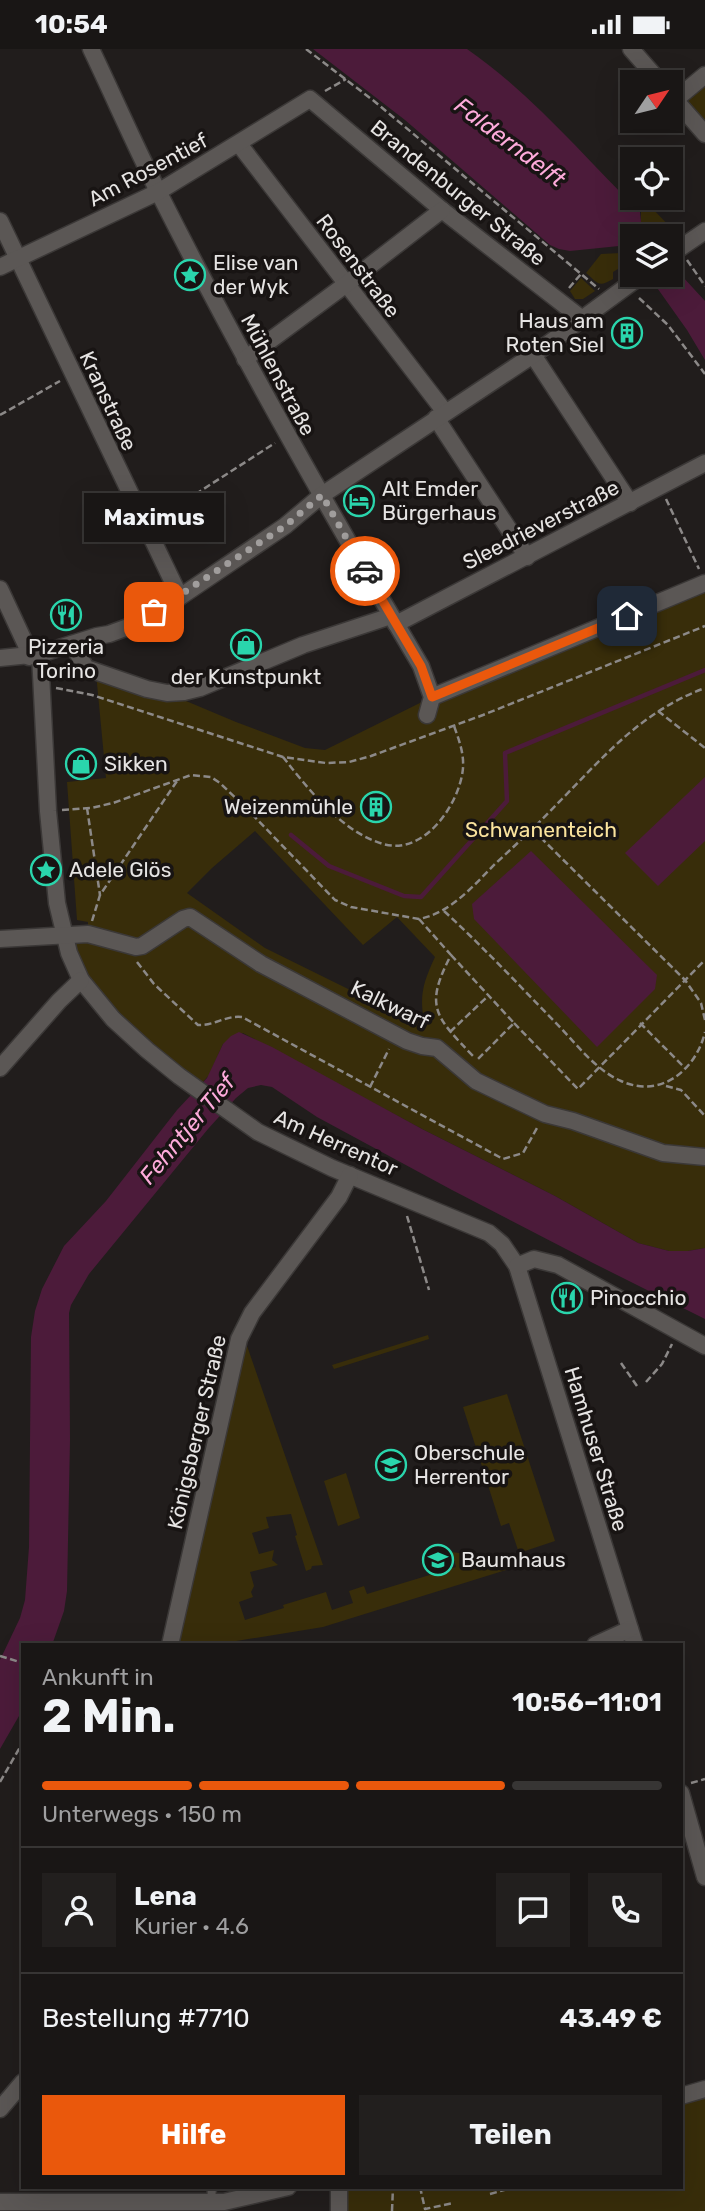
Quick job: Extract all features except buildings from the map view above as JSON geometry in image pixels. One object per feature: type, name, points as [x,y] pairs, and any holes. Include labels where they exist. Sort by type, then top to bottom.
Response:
[{"type":"street","name":"Mühlenstraße","points":[[91,49],[158,192],[245,359],[286,435],[421,666],[432,697]]},
{"type":"street","points":[[631,49],[649,70]]},
{"type":"street","points":[[683,90],[705,75]]},
{"type":"street","name":"Am Rosentief","points":[[0,267],[158,192],[310,99]]},
{"type":"street","name":"Brandenburger Straße","points":[[310,99],[442,209],[581,318]]},
{"type":"street","points":[[683,109],[705,134]]},
{"type":"street","name":"Rosenstraße","points":[[239,144],[440,415],[527,557]]},
{"type":"street","points":[[245,359],[442,209]]},
{"type":"street","name":"Kranstraße","points":[[0,221],[180,597]]},
{"type":"street","points":[[683,246],[705,231]]},
{"type":"street","points":[[0,658],[34,656],[128,627],[180,597],[285,526],[322,495],[533,355],[625,287]]},
{"type":"street","points":[[533,355],[630,503]]},
{"type":"street","name":"Sleedrieverstraße","points":[[72,644],[86,669],[147,689],[184,692],[303,645],[393,620],[527,557],[705,463]]},
{"type":"street","points":[[427,715],[432,697],[702,582]]},
{"type":"street","name":"Am Herrentor","points":[[0,589],[26,645],[34,656],[42,686],[48,811],[57,903],[64,937],[81,980],[128,1034],[193,1086],[236,1116],[281,1144],[489,1233],[502,1244],[517,1266]]},
{"type":"street","name":"Kalkwarf","points":[[0,939],[88,934],[142,946],[190,917],[261,964],[417,1045],[437,1048],[476,1081],[545,1114],[573,1121],[663,1153],[705,1157]]},
{"type":"street","points":[[0,1068],[81,980]]},
{"type":"street","name":"Königsberger Straße","points":[[170,1643],[239,1339],[252,1313],[333,1205],[350,1175]]},
{"type":"street","points":[[517,1266],[534,1259],[558,1265],[705,1346]]},
{"type":"street","name":"Hamhuser Straße","points":[[517,1266],[633,1637]]},
{"type":"street","points":[[604,1643],[633,1637]]},
{"type":"street","points":[[683,1803],[705,1877]]},
{"type":"street","points":[[0,2109],[21,2083]]},
{"type":"street","points":[[683,2094],[705,2088]]},
{"type":"street","points":[[0,2202],[212,2195],[224,2202],[279,2189]]},
{"type":"street","points":[[339,2189],[339,2211]]},
{"type":"path","points":[[306,49],[346,79],[597,287]]},
{"type":"path","points":[[310,99],[346,79]]},
{"type":"path","points":[[683,261],[705,286]]},
{"type":"path","points":[[636,287],[636,296],[668,325],[705,375]]},
{"type":"path","points":[[0,415],[72,374]]},
{"type":"path","points":[[145,527],[286,435]]},
{"type":"path","points":[[660,487],[702,582]]},
{"type":"path","points":[[42,686],[92,695],[284,757],[326,763],[349,762],[454,725],[705,625]]},
{"type":"path","points":[[48,811],[113,803],[179,778],[191,775],[206,776],[220,783],[246,807],[335,900],[351,907],[419,919],[444,911],[533,829],[627,734],[673,701],[705,688]]},
{"type":"path","points":[[658,711],[705,748]]},
{"type":"path","points":[[284,757],[318,799],[347,824],[378,843],[402,845],[436,828],[453,798],[462,773],[463,760],[454,725]]},
{"type":"path","points":[[88,934],[100,895],[179,778]]},
{"type":"path","points":[[87,808],[100,895]]},
{"type":"path","points":[[533,829],[685,980],[701,1003],[705,1020]]},
{"type":"path","points":[[444,911],[597,1067],[632,1085],[663,1085],[681,1090],[705,1116]]},
{"type":"path","points":[[419,919],[488,996],[578,1089],[640,1023],[705,960]]},
{"type":"path","points":[[125,944],[154,984],[198,1025],[242,1017],[503,1159],[523,1153],[545,1114]]},
{"type":"path","points":[[451,955],[435,991],[438,1011],[450,1032],[477,1060],[514,1023]]},
{"type":"path","points":[[450,1032],[488,996]]},
{"type":"path","points":[[640,1023],[685,1068]]},
{"type":"path","points":[[663,1085],[670,1082],[696,1056],[705,1032]]},
{"type":"path","points":[[370,1087],[397,1035]]},
{"type":"path","points":[[400,1195],[429,1290]]},
{"type":"path","points":[[646,1382],[662,1364],[679,1331]]},
{"type":"path","points":[[621,1363],[637,1386]]},
{"type":"path","points":[[0,1656],[21,1662]]},
{"type":"path","points":[[0,1782],[21,1745]]},
{"type":"path","points":[[387,2209],[392,2210],[393,2189]]},
{"type":"path","points":[[420,2189],[425,2209],[453,2203]]},
{"type":"path","points":[[490,2193],[507,2189]]},
{"type":"green space","points":[[705,75],[705,134],[683,109],[683,93]]},
{"type":"green space","points":[[641,210],[654,210],[667,224],[642,224]]},
{"type":"green space","points":[[620,253],[620,268],[613,272],[613,279],[598,283],[586,273],[601,254]]},
{"type":"green space","points":[[581,278],[595,291],[583,299],[575,299],[570,291]]},
{"type":"green space","name":"Schwanenteich","points":[[705,583],[705,1248],[669,1251],[638,1243],[555,1196],[422,1129],[243,1033],[223,1044],[209,1075],[197,1089],[164,1064],[72,962],[75,935],[88,934],[88,922],[77,920],[67,782],[106,778],[96,673],[167,693],[305,748],[325,750],[432,697]],"holes":[[[255,831],[363,945],[397,917],[435,957],[424,988],[424,1021],[411,1020],[265,948],[187,893]]]},
{"type":"green space","points":[[428,1335],[429,1339],[334,1369],[332,1365]]},
{"type":"green space","points":[[246,1343],[323,1565],[312,1566],[306,1571],[291,1514],[266,1517],[269,1528],[252,1533],[259,1554],[274,1550],[272,1560],[278,1565],[250,1572],[254,1586],[251,1592],[253,1597],[239,1602],[245,1620],[326,1592],[332,1610],[353,1603],[349,1591],[364,1586],[367,1594],[456,1567],[452,1552],[486,1557],[506,1570],[323,1627],[224,1643],[171,1643]]},
{"type":"green space","points":[[507,1394],[555,1541],[519,1553],[509,1523],[501,1526],[463,1407]]},
{"type":"green space","points":[[346,1473],[360,1518],[338,1526],[324,1481]]},
{"type":"green space","points":[[705,2089],[705,2211],[339,2211],[339,2189],[683,2189],[683,2094]]},
{"type":"water","name":"Falderndelft","points":[[313,49],[467,49],[514,86],[557,127],[620,192],[620,210],[638,210],[642,224],[620,224],[620,246],[570,251],[559,249],[550,245],[405,120]]},
{"type":"water","points":[[683,277],[705,301],[705,360],[657,287],[683,287]]},
{"type":"water","points":[[705,777],[705,841],[658,886],[625,853]]},
{"type":"water","name":"Schwanenteich","points":[[531,851],[657,975],[655,989],[597,1047],[474,919],[472,904]]},
{"type":"water","name":"Fehntjer Tief","points":[[239,1032],[272,1047],[422,1129],[555,1196],[638,1243],[669,1251],[705,1248],[705,1319],[452,1190],[317,1117],[272,1087],[261,1085],[248,1088],[208,1129],[89,1274],[71,1305],[67,1591],[64,1611],[53,1643],[21,1643],[21,1712],[0,1749],[0,1660],[20,1618],[25,1600],[29,1547],[31,1337],[42,1289],[64,1246],[106,1201],[177,1110],[207,1078],[223,1044]]},
{"type":"waterway","points":[[291,835],[329,866],[404,896],[421,897],[507,801],[505,753],[705,670]]},
{"type":"way so far","points":[[154,612],[285,526],[322,495],[365,571]]},
{"type":"place","name":"Elise van der Wyk","points":[[190,275]]},
{"type":"place","name":"Haus am Roten Siel","points":[[627,333]]},
{"type":"place","name":"Alt Emder Bürgerhaus","points":[[359,501]]},
{"type":"place","name":"Maximus","points":[[154,612]]},
{"type":"place","name":"Pizzeria Torino","points":[[66,615]]},
{"type":"place","name":"der Kunstpunkt","points":[[246,645]]},
{"type":"place","name":"Sikken","points":[[81,764]]},
{"type":"place","name":"Weizenmühle","points":[[376,807]]},
{"type":"place","name":"Adele Glös","points":[[46,870]]},
{"type":"place","name":"Pinocchio","points":[[567,1298]]},
{"type":"place","name":"Oberschule Herrentor","points":[[391,1465]]},
{"type":"place","name":"Baumhaus","points":[[438,1560]]},
{"type":"route","points":[[365,571],[421,666],[432,697],[627,616]]}]
